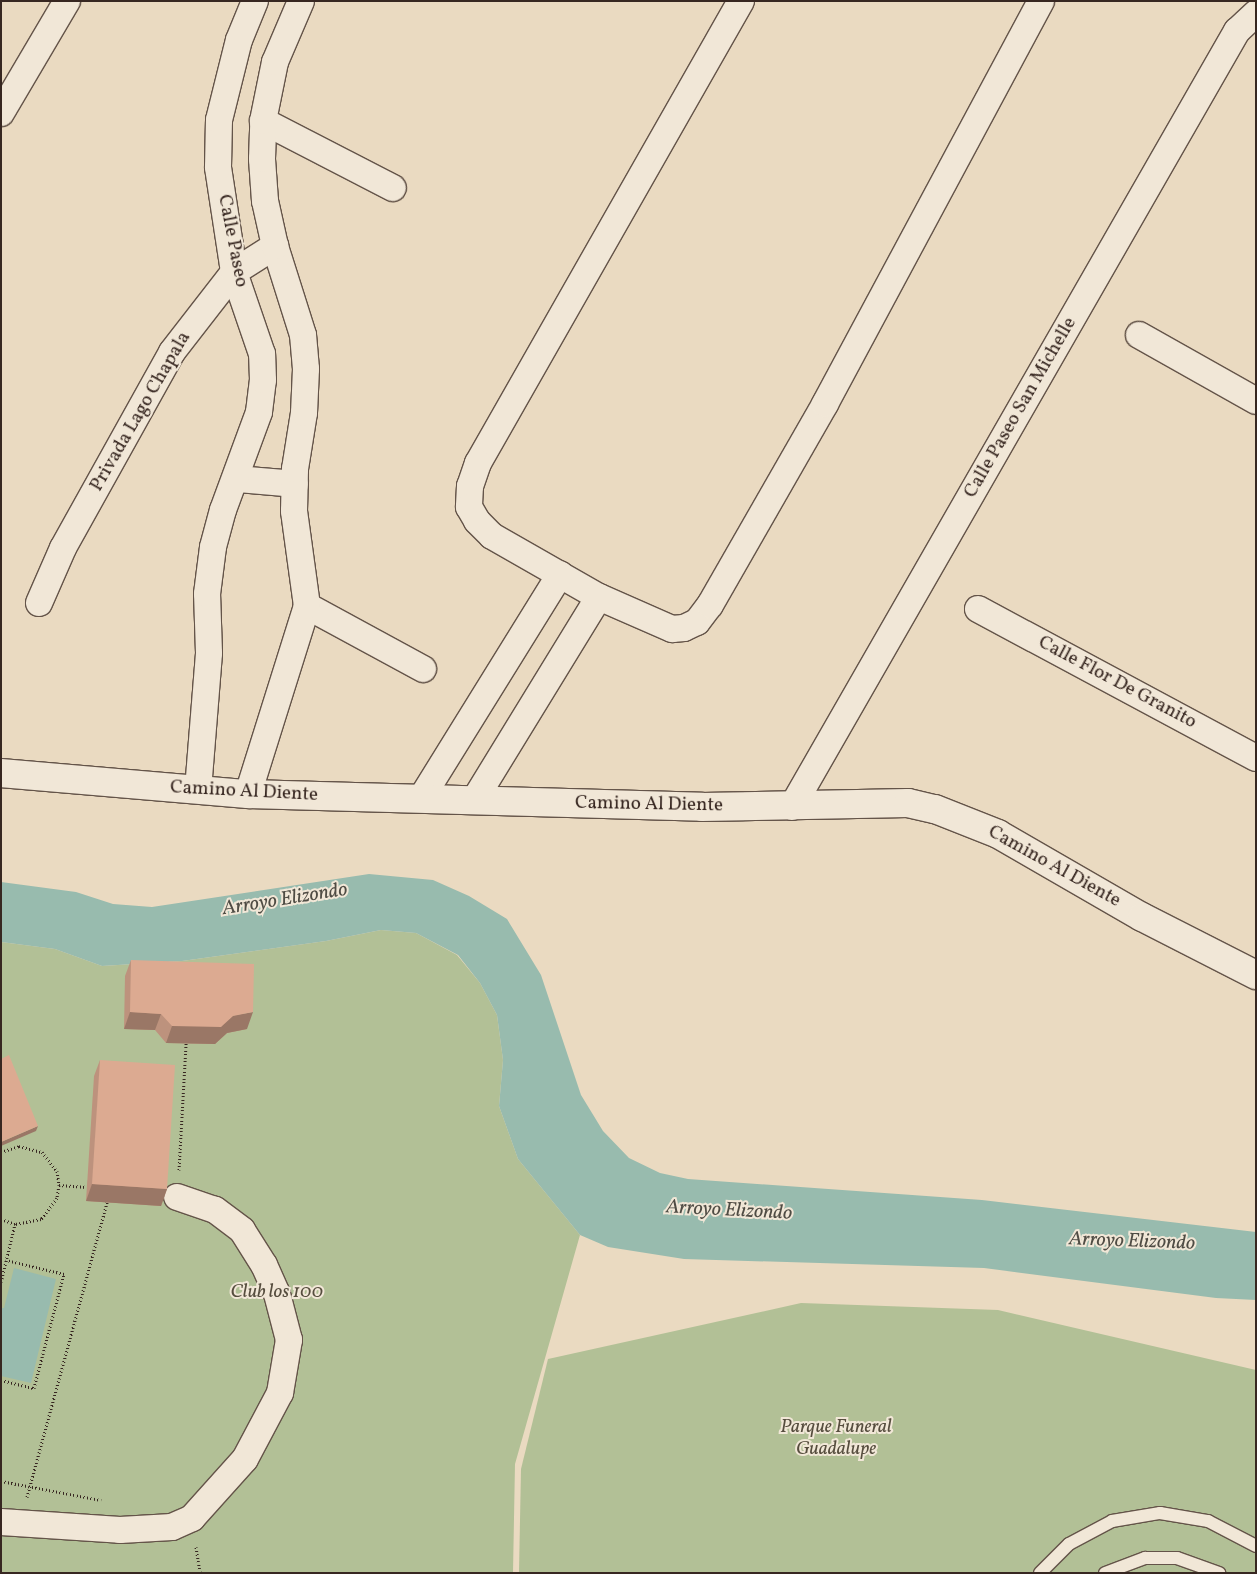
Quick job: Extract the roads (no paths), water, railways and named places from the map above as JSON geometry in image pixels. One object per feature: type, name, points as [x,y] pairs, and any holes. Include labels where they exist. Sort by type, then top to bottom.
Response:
[{"type":"street","points":[[1,114],[67,1]]},
{"type":"street","name":"Calle Paseo","points":[[198,790],[210,653],[207,594],[218,529],[238,478],[259,412],[264,380],[262,354],[234,272],[218,167],[219,120],[239,40],[255,1]]},
{"type":"street","points":[[248,794],[307,606],[294,511],[306,369],[303,336],[275,246],[265,201],[263,121],[275,62],[302,1]]},
{"type":"street","points":[[741,1],[478,463],[470,486],[469,507],[477,521],[492,536],[599,597],[672,629],[684,628],[697,622],[710,605],[825,404],[1041,1]]},
{"type":"street","name":"Calle Paseo San Michelle","points":[[792,807],[1237,31],[1256,13]]},
{"type":"street","points":[[263,121],[393,188]]},
{"type":"street","name":"Privada Lago Chapala","points":[[39,603],[63,548],[172,352],[234,272],[275,246]]},
{"type":"street","points":[[1139,335],[1256,401]]},
{"type":"street","points":[[238,478],[295,484]]},
{"type":"street","points":[[422,798],[560,574]]},
{"type":"street","points":[[475,799],[599,597]]},
{"type":"street","points":[[307,606],[423,669]]},
{"type":"street","name":"Calle Flor De Granito","points":[[978,609],[1256,758]]},
{"type":"street","name":"Camino Al Diente","points":[[1,773],[248,794],[475,799],[576,805],[792,807],[885,801],[908,803],[960,818],[998,834],[1142,917],[1253,966]]},
{"type":"street","points":[[10,1523],[148,1530],[172,1527],[192,1518],[245,1459],[280,1394],[289,1340],[277,1294],[264,1265],[242,1230],[215,1210],[177,1196]]},
{"type":"lane","points":[[1040,1573],[1069,1544],[1112,1521],[1160,1513],[1208,1520],[1256,1546]]},
{"type":"lane","points":[[1105,1573],[1145,1558],[1177,1558],[1219,1573]]},
{"type":"water","name":"Arroyo Elizondo","points":[[369,874],[433,880],[469,896],[507,919],[541,975],[581,1095],[603,1131],[629,1158],[660,1173],[688,1179],[982,1200],[1256,1232],[1256,1300],[1216,1298],[984,1268],[684,1259],[608,1247],[580,1235],[518,1159],[499,1106],[503,1060],[497,1015],[480,983],[458,955],[416,933],[381,930],[326,941],[182,961],[102,966],[55,949],[1,942],[1,882],[76,892],[113,904],[152,907]]},
{"type":"water","points":[[14,1268],[56,1279],[31,1383],[1,1376],[1,1308],[4,1308]]},
{"type":"park label","name":"Club los 100","points":[[277,1293]]},
{"type":"park label","name":"Parque Funeral Guadalupe","points":[[836,1439]]}]
